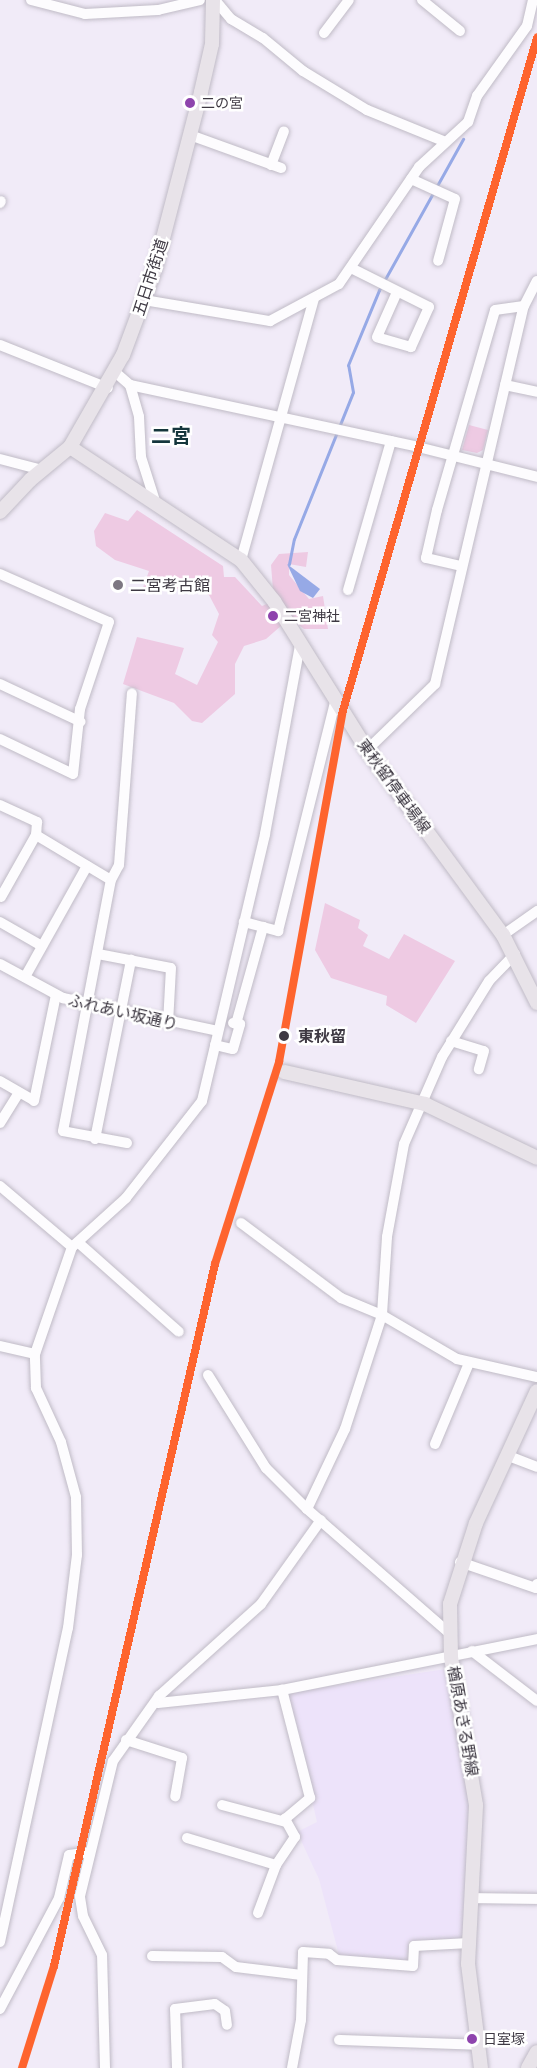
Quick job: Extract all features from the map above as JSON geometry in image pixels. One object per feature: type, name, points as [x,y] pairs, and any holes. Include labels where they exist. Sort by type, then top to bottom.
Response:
[{"type":"main road","name":"五日市街道","points":[[0,512],[42,470],[70,447],[116,372],[144,300],[190,135],[212,44],[214,0]]},
{"type":"main road","name":"東秋留停車場線","points":[[70,447],[242,560],[274,600],[335,703],[367,750],[503,935],[534,986],[537,1004]]},
{"type":"main road","points":[[284,1072],[424,1104],[537,1158]]},
{"type":"main road","name":"楢原あきる野線","points":[[481,2068],[469,1943],[477,1837],[474,1779],[449,1632],[460,1562],[506,1455],[537,1391]]},
{"type":"main road","points":[[528,2068],[537,2052]]},
{"type":"street","points":[[31,0],[85,14],[158,10],[200,0]]},
{"type":"street","points":[[214,0],[231,19],[312,77],[367,110],[443,141]]},
{"type":"street","points":[[324,33],[349,0]]},
{"type":"street","points":[[422,0],[460,31]]},
{"type":"street","points":[[144,300],[270,321],[339,284],[352,269],[411,179],[443,141],[468,122],[477,96],[527,26],[533,0]]},
{"type":"street","points":[[190,135],[276,166],[284,131]]},
{"type":"street","points":[[411,179],[455,199],[438,261]]},
{"type":"street","points":[[352,269],[429,307],[411,347],[377,337],[397,292]]},
{"type":"street","points":[[367,750],[435,684],[524,306],[537,281]]},
{"type":"street","points":[[242,560],[314,299]]},
{"type":"street","points":[[461,566],[426,558],[495,310],[524,306]]},
{"type":"street","points":[[0,345],[108,388]]},
{"type":"street","points":[[116,372],[130,385],[486,462],[537,477]]},
{"type":"street","points":[[505,384],[537,392]]},
{"type":"street","points":[[130,385],[139,417],[141,457],[156,504]]},
{"type":"street","points":[[348,590],[391,441]]},
{"type":"street","points":[[0,459],[42,470]]},
{"type":"street","points":[[0,574],[109,622],[85,689],[73,774],[0,739]]},
{"type":"street","points":[[0,1942],[68,1628],[77,1555],[76,1497],[61,1442],[36,1388],[35,1354],[76,1246],[126,1198],[176,1129],[197,1108],[244,922],[300,645]]},
{"type":"street","points":[[0,684],[81,722]]},
{"type":"street","points":[[127,1143],[95,1139],[63,1131],[111,880],[119,865],[132,693]]},
{"type":"street","points":[[244,922],[278,931],[335,703]]},
{"type":"street","points":[[0,805],[37,822],[36,836],[1,897]]},
{"type":"street","points":[[36,836],[111,880]]},
{"type":"street","points":[[25,977],[87,866]]},
{"type":"street","points":[[503,935],[537,911]]},
{"type":"street","points":[[0,922],[42,946]]},
{"type":"street","points":[[214,1044],[233,1050],[236,1024],[263,927]]},
{"type":"street","points":[[98,954],[171,968],[168,1023]]},
{"type":"street","points":[[307,1509],[345,1429],[382,1315],[390,1208],[404,1144],[451,1041],[489,981],[515,954]]},
{"type":"street","points":[[95,1139],[131,960]]},
{"type":"street","name":"ふれあい坂通り","points":[[0,964],[56,995],[88,1006],[218,1031]]},
{"type":"street","points":[[0,1081],[34,1101],[56,995]]},
{"type":"street","points":[[221,1020],[236,1024]]},
{"type":"street","points":[[451,1041],[484,1051],[479,1069]]},
{"type":"street","points":[[0,1123],[19,1093]]},
{"type":"street","points":[[0,1186],[76,1246],[178,1332]]},
{"type":"street","points":[[241,1223],[341,1298],[382,1315],[469,1363],[537,1377]]},
{"type":"street","points":[[0,1346],[35,1354]]},
{"type":"street","points":[[435,1444],[469,1363]]},
{"type":"street","points":[[208,1376],[266,1468],[307,1509],[449,1632]]},
{"type":"street","points":[[506,1455],[537,1467]]},
{"type":"street","points":[[105,2068],[102,1955],[83,1916],[80,1896],[113,1761],[126,1740],[158,1703],[159,1696],[261,1604],[321,1520]]},
{"type":"street","points":[[460,1562],[536,1588],[537,1584]]},
{"type":"street","points":[[158,1703],[282,1690],[452,1658],[472,1651],[537,1639]]},
{"type":"street","points":[[472,1651],[537,1701]]},
{"type":"street","points":[[282,1690],[310,1798],[285,1819],[286,1822]]},
{"type":"street","points":[[126,1740],[182,1758],[175,1796]]},
{"type":"street","points":[[222,1805],[286,1822],[295,1837],[276,1865],[258,1913]]},
{"type":"street","points":[[187,1838],[276,1865]]},
{"type":"street","points":[[0,2009],[59,1898],[69,1855],[90,1852]]},
{"type":"street","points":[[471,1898],[537,1899]]},
{"type":"street","points":[[292,2068],[301,2020],[303,1952],[329,1954],[337,1960],[413,1966],[414,1946],[469,1943]]},
{"type":"street","points":[[152,1956],[222,1957],[236,1967],[302,1975]]},
{"type":"street","points":[[177,2068],[176,2009],[215,2004],[225,2010],[227,2025]]},
{"type":"street","points":[[339,2040],[479,2045]]},
{"type":"shaded area","points":[[469,425],[488,430],[483,450],[477,453],[462,450]]},
{"type":"shaded area","name":"二宮神社","points":[[137,510],[223,566],[224,577],[235,577],[262,606],[278,599],[273,590],[271,565],[279,554],[308,552],[306,567],[289,564],[289,575],[309,599],[323,596],[328,629],[304,629],[290,618],[266,639],[244,646],[235,664],[235,694],[202,723],[192,721],[174,703],[123,684],[137,637],[184,648],[175,674],[197,685],[218,642],[212,635],[219,614],[209,595],[192,587],[141,593],[149,571],[115,560],[96,546],[94,531],[105,513],[128,521]]},
{"type":"shaded area","points":[[325,903],[360,920],[358,928],[368,935],[363,946],[389,959],[404,934],[455,961],[416,1023],[386,1005],[387,996],[331,978],[315,950]]},
{"type":"shaded area","points":[[446,1669],[469,1793],[463,1934],[460,1939],[409,1941],[406,1962],[339,1955],[319,1879],[297,1832],[317,1822],[287,1693]]},
{"type":"water","points":[[287,564],[320,589],[313,598],[300,591]]},
{"type":"waterway","points":[[289,564],[294,539],[353,392],[348,365],[379,290],[463,139]]},
{"type":"transit line","points":[[22,2068],[54,1966],[215,1264],[279,1062],[342,714],[537,38]]},
{"type":"place","name":"二の宮","points":[[190,103]]},
{"type":"place","name":"二宮考古館","points":[[118,585]]},
{"type":"place","name":"二宮神社","points":[[273,616]]},
{"type":"place","name":"東秋留","points":[[284,1036]]},
{"type":"place","name":"日室塚","points":[[472,2039]]},
{"type":"district","name":"二宮","points":[[171,436]]}]
